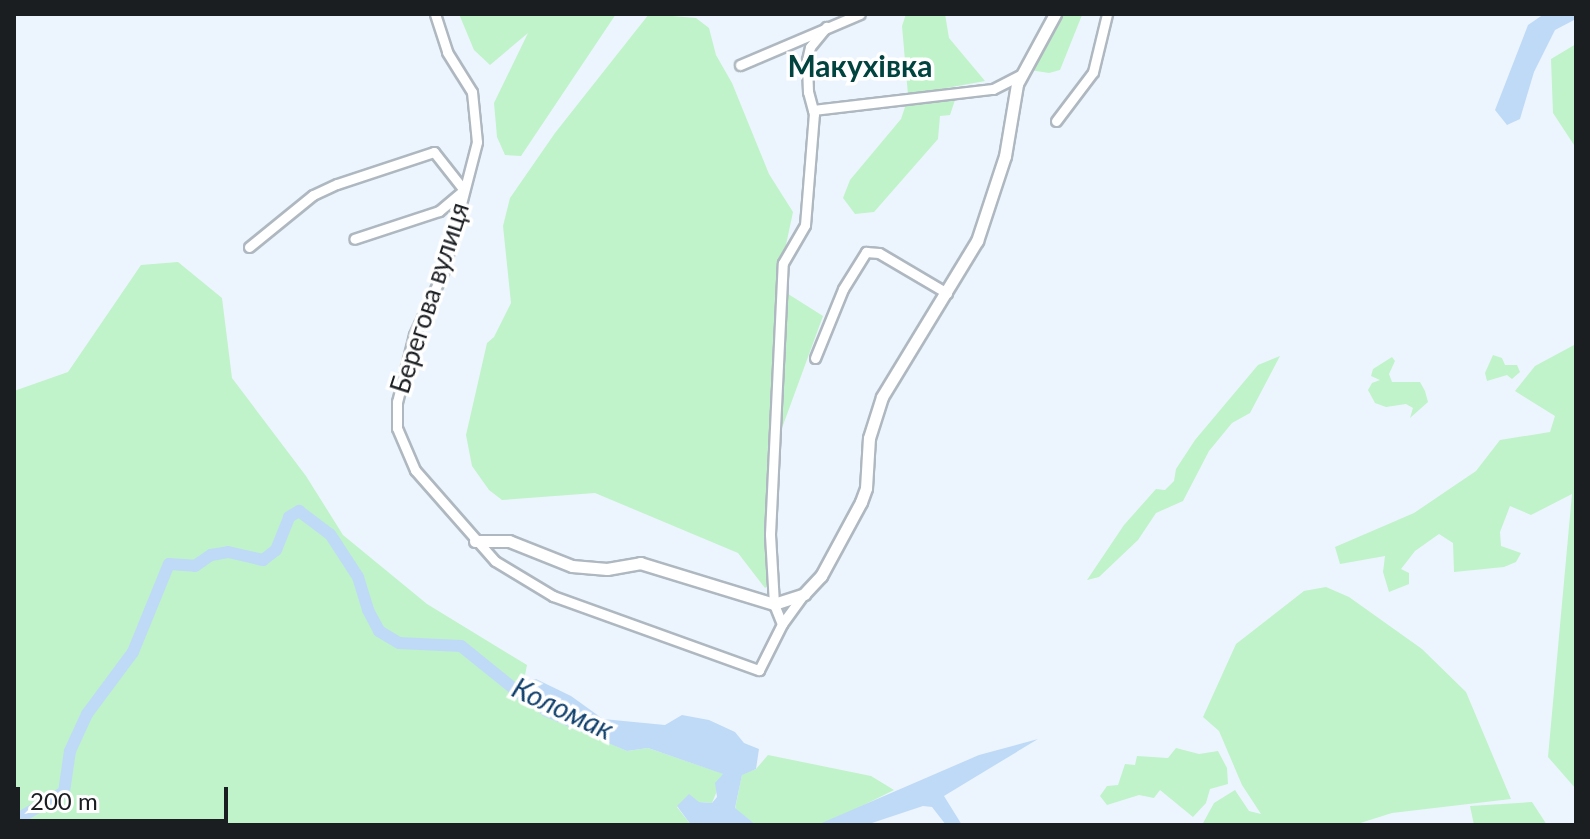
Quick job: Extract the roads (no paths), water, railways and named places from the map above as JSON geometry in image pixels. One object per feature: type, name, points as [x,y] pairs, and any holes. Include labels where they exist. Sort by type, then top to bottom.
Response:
[{"type":"street","name":"Берегова вулиця","points":[[435,14],[447,52],[472,92],[477,142],[444,270],[414,335],[397,402],[397,428],[415,470],[495,561],[553,596],[759,670],[782,624]]},
{"type":"street","points":[[740,65],[860,14]]},
{"type":"street","points":[[782,624],[821,576],[861,502],[866,488],[869,438],[882,397],[977,241],[1005,156],[1010,112],[1021,75],[1055,14]]},
{"type":"street","points":[[1056,121],[1093,72],[1107,14]]},
{"type":"street","points":[[782,624],[774,604],[770,534],[782,276],[783,263],[805,225],[813,149],[813,110],[807,60],[810,47],[826,27]]},
{"type":"street","points":[[813,110],[993,89],[1021,75]]},
{"type":"street","points":[[249,247],[313,195],[434,152],[464,190],[439,211],[354,239]]},
{"type":"street","points":[[815,358],[843,289],[866,252],[879,253],[947,293]]},
{"type":"street","points":[[475,541],[509,541],[572,566],[607,569],[640,563],[774,604],[804,594]]},
{"type":"water","points":[[1544,14],[1576,14],[1576,19],[1555,30],[1534,72],[1520,119],[1507,125],[1495,110],[1528,25]]},
{"type":"water","name":"Коломак","points":[[536,679],[571,696],[603,719],[665,725],[682,715],[709,720],[735,732],[744,743],[759,749],[756,769],[742,775],[735,808],[756,825],[691,825],[677,806],[689,794],[699,802],[712,803],[717,797],[715,783],[723,774],[648,748],[627,751],[543,716],[521,695],[544,692],[530,680]]},
{"type":"water","points":[[1038,739],[944,796],[962,825],[946,825],[932,807],[923,806],[866,825],[817,825],[979,755]]},
{"type":"waterway","name":"Коломак","points":[[14,821],[64,792],[70,751],[87,714],[133,652],[169,564],[195,566],[211,555],[228,552],[263,560],[276,550],[289,517],[299,511],[330,534],[358,577],[368,610],[379,631],[399,643],[461,646],[523,696],[534,701]]},
{"type":"district","name":"Макухівка","points":[[860,65]]}]
